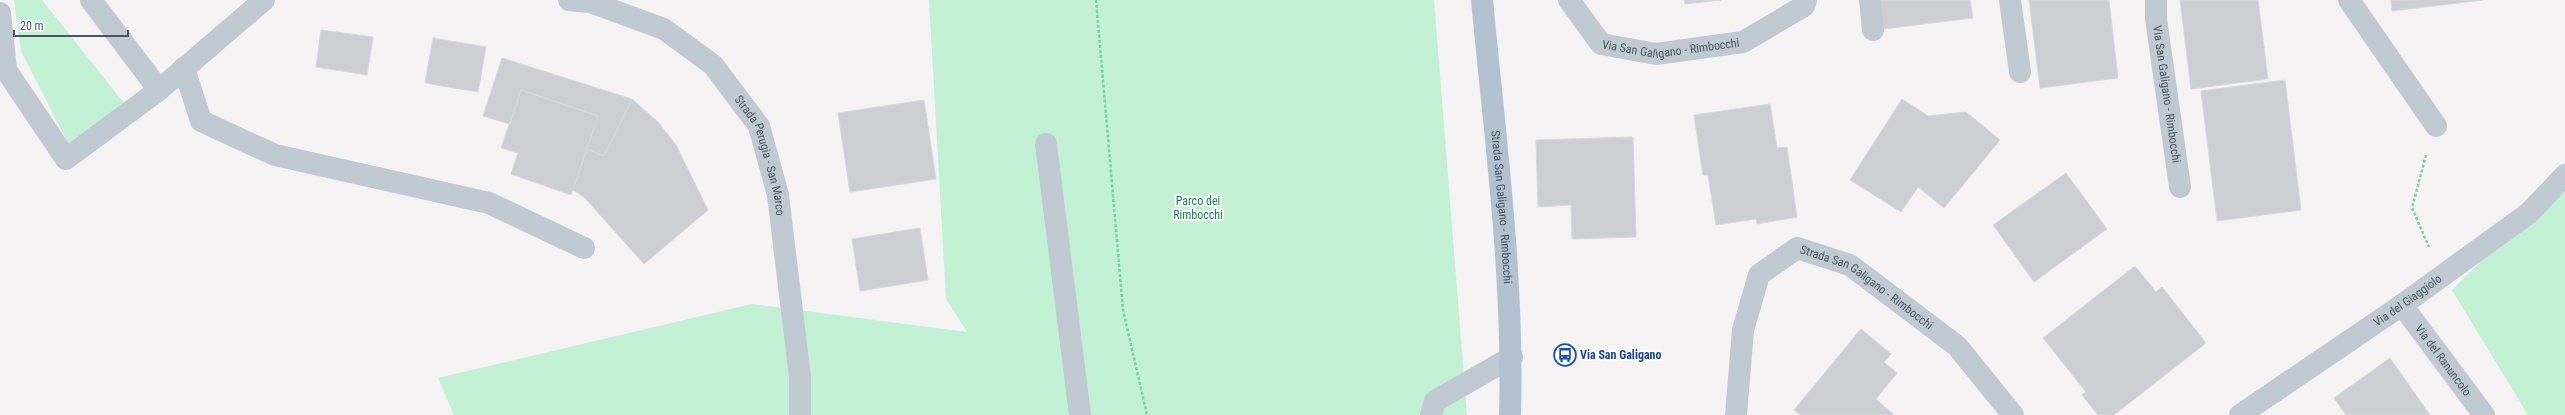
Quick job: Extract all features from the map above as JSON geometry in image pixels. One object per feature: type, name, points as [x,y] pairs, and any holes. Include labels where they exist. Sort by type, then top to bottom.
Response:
[{"type":"main road","name":"Strada San Galigano - Rimbocchi","points":[[1482,0],[1510,299],[1512,357],[1510,415]]},
{"type":"street","points":[[91,0],[159,90]]},
{"type":"street","points":[[0,13],[6,70],[66,159],[159,90],[264,0]]},
{"type":"street","name":"Strada Perugia - San Marco","points":[[569,0],[590,2],[664,29],[713,65],[759,126],[778,195],[800,377],[800,415]]},
{"type":"street","name":"Via San Galigano - Rimbocchi","points":[[1569,0],[1601,44],[1656,54],[1743,42],[1804,6],[1806,0]]},
{"type":"street","points":[[1870,0],[1874,30]]},
{"type":"street","points":[[2010,0],[2020,72]]},
{"type":"street","name":"Via San Galigano - Rimbocchi","points":[[2156,0],[2156,19],[2180,187]]},
{"type":"street","points":[[2349,0],[2436,126]]},
{"type":"street","points":[[184,68],[201,121],[275,155],[489,203],[584,248]]},
{"type":"street","points":[[1046,144],[1080,415]]},
{"type":"street","name":"Via del Giaggiolo","points":[[2241,415],[2402,305],[2529,213],[2565,175]]},
{"type":"street","name":"Strada San Galigano - Rimbocchi","points":[[1736,415],[1743,330],[1759,275],[1797,248],[1850,265],[1950,341],[2013,415]]},
{"type":"street","name":"Via del Ranuncolo","points":[[2402,305],[2484,415]]},
{"type":"street","points":[[1431,415],[1436,401],[1512,357]]},
{"type":"path","points":[[1096,0],[1123,310],[1147,415]]},
{"type":"path","points":[[2436,126],[2412,208],[2442,276]]},
{"type":"green space","points":[[14,0],[42,0],[124,103],[69,145],[21,51]]},
{"type":"green space","name":"Parco dei Rimbocchi","points":[[929,0],[1434,0],[1467,415],[454,415],[438,378],[752,304],[967,332],[946,299]]},
{"type":"green space","points":[[2565,186],[2565,415],[2528,415],[2452,290],[2478,264]]},
{"type":"building","points":[[1684,0],[1721,0],[1685,4]]},
{"type":"building","points":[[1879,0],[1970,0],[1973,18],[1883,29]]},
{"type":"building","points":[[2029,0],[2109,0],[2118,78],[2040,88]]},
{"type":"building","points":[[2180,0],[2258,0],[2268,79],[2191,89]]},
{"type":"building","points":[[2391,0],[2483,0],[2392,11]]},
{"type":"building","points":[[321,30],[373,37],[367,75],[316,67]]},
{"type":"building","points":[[433,38],[486,47],[478,92],[425,83]]},
{"type":"building","points":[[502,58],[632,99],[604,156],[587,149],[598,116],[521,90],[510,124],[483,116]]},
{"type":"building","points":[[2285,80],[2301,210],[2217,221],[2201,91]]},
{"type":"building","points":[[521,90],[598,116],[571,195],[511,174],[518,153],[501,148]]},
{"type":"building","points":[[632,99],[658,122],[676,145],[708,210],[644,264],[584,197],[573,190],[587,149],[604,156]]},
{"type":"building","points":[[1902,99],[1928,116],[1966,112],[2000,140],[1944,208],[1918,187],[1901,212],[1850,180]]},
{"type":"building","points":[[924,100],[936,179],[850,192],[838,113]]},
{"type":"building","points":[[1770,104],[1777,148],[1787,147],[1797,217],[1757,224],[1756,219],[1716,225],[1708,175],[1703,175],[1694,115]]},
{"type":"building","points":[[1633,137],[1636,237],[1572,239],[1571,205],[1538,207],[1536,140]]},
{"type":"building","points":[[2066,173],[2107,229],[2034,282],[1993,225]]},
{"type":"building","points":[[920,228],[928,280],[860,291],[852,239]]},
{"type":"building","points":[[2135,266],[2156,292],[2162,287],[2206,343],[2114,415],[2098,415],[2082,395],[2086,392],[2043,338]]},
{"type":"building","points":[[1861,329],[1891,354],[1884,362],[1897,373],[1876,399],[1894,415],[1800,415],[1794,410]]},
{"type":"building","points":[[2390,358],[2430,415],[2346,415],[2334,398]]},
{"type":"place","name":"Via San Galigano","points":[[1565,355]]}]
